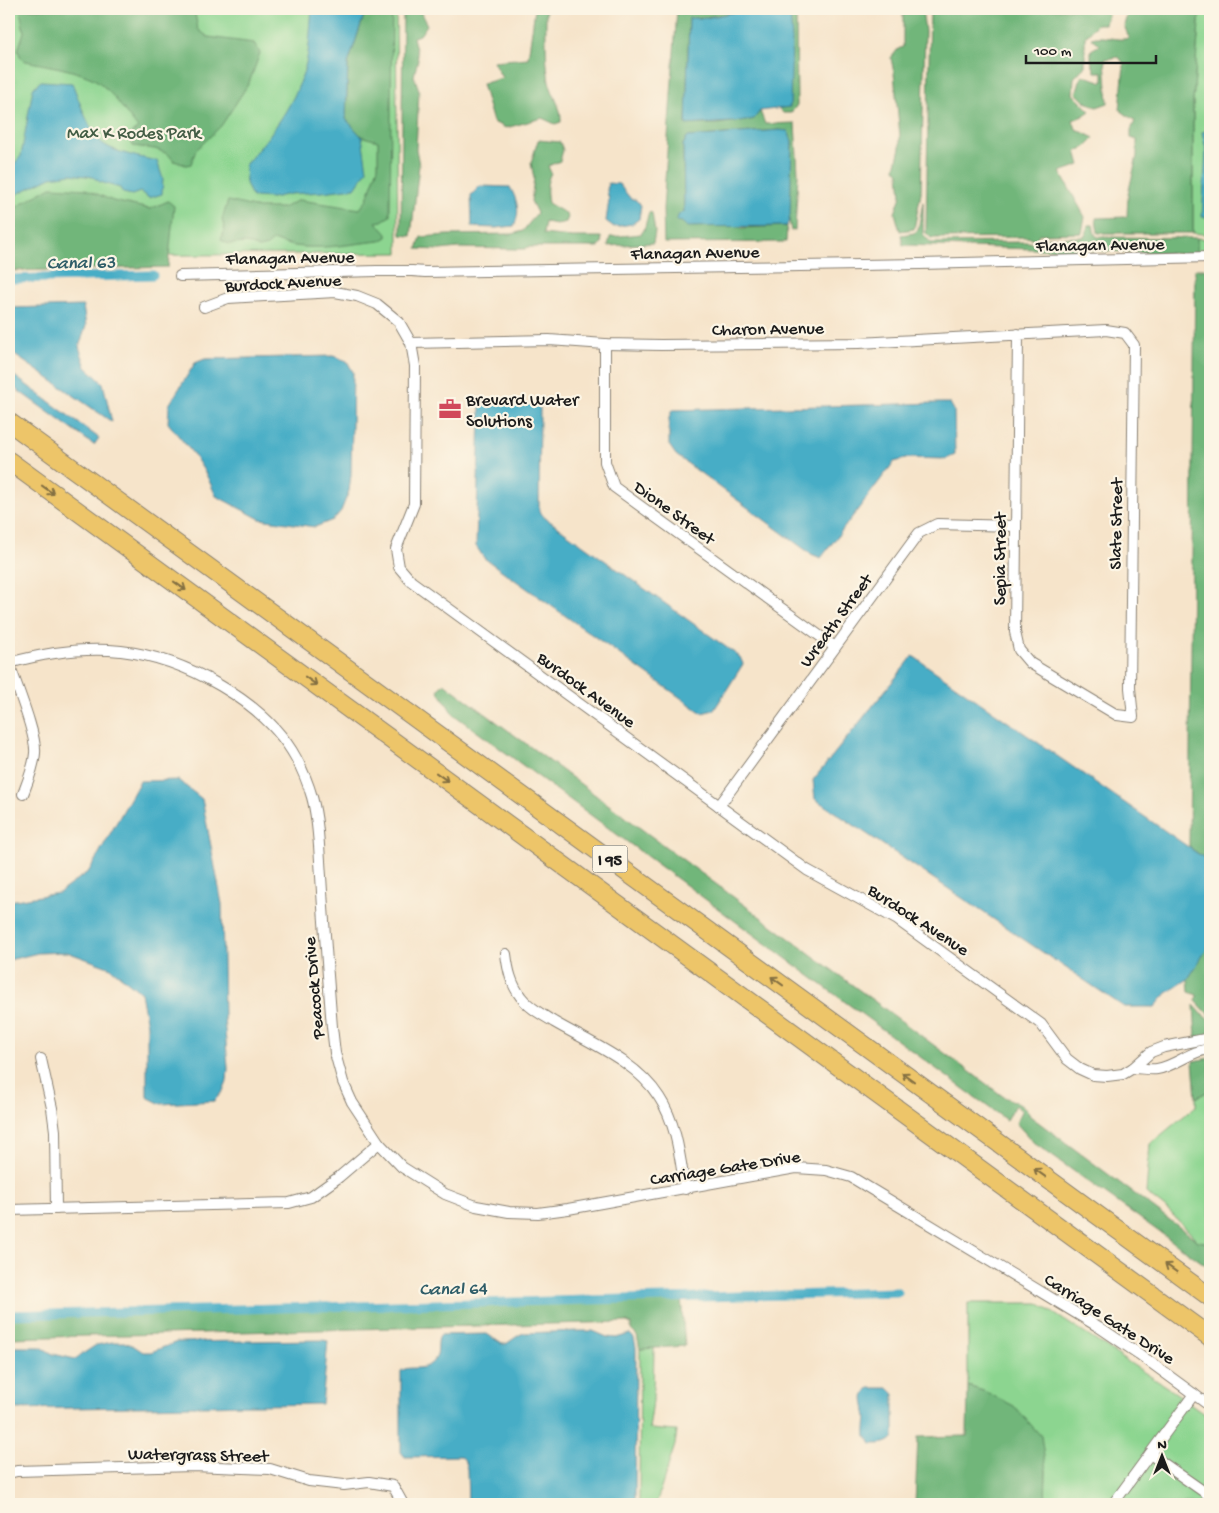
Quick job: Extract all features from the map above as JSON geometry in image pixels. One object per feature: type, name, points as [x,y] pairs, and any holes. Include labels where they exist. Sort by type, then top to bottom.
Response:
[{"type":"highway","name":"I 95","points":[[9,422],[1210,1297]]},
{"type":"highway","name":"I 95","points":[[9,461],[1210,1336]]},
{"type":"street","name":"Flanagan Avenue","points":[[180,276],[377,271],[426,272],[911,265],[1210,257]]},
{"type":"street","name":"Burdock Avenue","points":[[204,307],[228,298],[336,292],[357,296],[377,304],[399,322],[411,343],[415,366],[414,504],[396,548],[399,567],[411,580],[808,870],[896,919],[1041,1024],[1067,1059],[1080,1069],[1093,1075],[1123,1074],[1151,1052],[1210,1038]]},
{"type":"street","name":"Charon Avenue","points":[[411,343],[549,340],[661,346],[859,343],[1106,330],[1125,334]]},
{"type":"street","name":"Sepia Street","points":[[1018,334],[1015,632],[1019,650],[1030,663],[1117,715],[1133,717]]},
{"type":"street","name":"Slate Street","points":[[1125,334],[1134,345],[1130,688],[1133,717]]},
{"type":"street","name":"Dione Street","points":[[605,344],[605,462],[614,486],[633,502],[835,648]]},
{"type":"street","name":"Wreath Street","points":[[719,806],[919,533],[937,524],[1015,526]]},
{"type":"street","name":"Peacock Drive","points":[[9,663],[48,654],[81,650],[121,651],[154,658],[183,667],[223,687],[258,713],[280,735],[296,757],[306,777],[313,800],[318,833],[332,1027],[343,1082],[352,1102],[379,1143]]},
{"type":"street","points":[[9,663],[36,751],[30,777],[23,794]]},
{"type":"street","points":[[506,954],[508,970],[522,998],[538,1012],[626,1064],[645,1079],[660,1098],[674,1130],[685,1188]]},
{"type":"street","points":[[1192,1041],[1198,1051]]},
{"type":"street","points":[[1164,1048],[1168,1066]]},
{"type":"street","name":"Burdock Avenue","points":[[1133,1068],[1157,1069],[1168,1066],[1198,1051],[1210,1049]]},
{"type":"street","points":[[41,1059],[55,1131],[56,1209]]},
{"type":"street","points":[[9,1210],[289,1203],[311,1197],[379,1143]]},
{"type":"street","name":"Carriage Gate Drive","points":[[379,1143],[402,1167],[445,1194],[476,1206],[509,1212],[538,1213],[568,1209],[796,1168],[826,1170],[851,1177],[1099,1327],[1210,1406]]},
{"type":"street","points":[[1113,1504],[1194,1394]]},
{"type":"street","points":[[1150,1454],[1210,1496]]},
{"type":"street","name":"Watergrass Street","points":[[9,1473],[17,1471],[193,1466],[270,1469],[309,1481],[344,1485],[369,1482],[393,1486],[403,1504]]},
{"type":"green space","name":"Max K Rodes Park","points":[[9,9],[396,9],[398,253],[9,257]]},
{"type":"green space","points":[[20,9],[194,9],[198,29],[208,37],[254,43],[260,53],[249,83],[221,126],[196,150],[191,164],[186,165],[174,161],[168,154],[155,149],[133,146],[129,135],[138,128],[112,95],[94,79],[69,70],[26,61],[21,58],[18,50],[24,32]]},
{"type":"green space","points":[[366,9],[392,9],[390,216],[376,222],[387,234],[387,237],[380,241],[326,247],[299,246],[274,240],[267,246],[259,248],[247,243],[229,244],[221,240],[225,231],[222,219],[228,201],[258,208],[283,208],[299,200],[360,209],[367,199],[378,167],[378,141],[360,136],[346,120],[348,64]]},
{"type":"green space","points":[[403,9],[419,9],[427,25],[420,35],[413,37],[418,59],[414,76],[419,90],[416,149],[419,165],[411,236],[401,235]]},
{"type":"green space","points":[[535,9],[546,9],[549,81],[560,111],[561,122],[555,124],[542,118],[506,128],[493,122],[482,84],[502,78],[493,61],[528,58]]},
{"type":"green space","points":[[677,9],[755,9],[689,19],[686,124],[717,124],[754,119],[760,111],[765,124],[795,123],[798,174],[795,230],[791,231],[789,220],[792,141],[780,130],[687,137],[683,145],[684,212],[742,228],[787,226],[786,242],[664,243],[663,209]]},
{"type":"green space","points":[[790,9],[796,9],[797,105],[791,113],[783,113],[778,108],[789,107]]},
{"type":"green space","points":[[903,9],[922,9],[925,31],[921,193],[914,229],[900,231],[895,213],[901,196],[899,173],[895,168],[900,148],[900,136],[891,58],[898,49],[903,47]]},
{"type":"green space","points":[[930,9],[1106,9],[1108,14],[1105,24],[1097,24],[1085,37],[1085,66],[1074,78],[1073,94],[1090,111],[1073,120],[1076,129],[1094,138],[1082,150],[1076,151],[1080,165],[1060,172],[1085,217],[1082,233],[1039,234],[1036,239],[1027,237],[931,238],[926,233]]},
{"type":"green space","points":[[1129,9],[1200,9],[1193,102],[1193,233],[1098,233],[1096,218],[1127,217],[1128,194],[1137,156],[1137,140],[1131,138],[1131,130],[1135,121],[1120,110],[1124,64],[1119,57],[1105,59],[1108,103],[1097,107],[1084,101],[1076,93],[1082,75],[1103,82],[1103,72],[1095,72],[1091,60],[1091,50],[1100,45],[1091,38],[1129,38],[1124,25]]},
{"type":"green space","points":[[1200,9],[1210,9],[1210,235],[1193,233],[1193,102]]},
{"type":"green space","points":[[538,140],[560,142],[563,150],[560,161],[548,166],[551,173],[547,184],[547,195],[548,203],[565,213],[568,217],[566,222],[557,224],[545,222],[543,234],[601,237],[602,243],[599,247],[417,249],[421,237],[513,234],[523,231],[537,213],[531,201],[534,178],[531,163]]},
{"type":"green space","points":[[51,187],[86,189],[113,201],[150,209],[168,201],[174,206],[168,267],[9,271],[9,211]]},
{"type":"green space","points":[[923,202],[923,234],[931,243],[1036,243],[1041,238],[1084,237],[1088,225],[1093,225],[1095,235],[1098,237],[1197,238],[1197,254],[903,245],[901,235],[914,233],[918,230]]},
{"type":"green space","points":[[649,212],[652,213],[655,232],[653,243],[608,246],[610,237],[641,234]]},
{"type":"green space","points":[[1197,238],[1210,239],[1210,254],[1197,254]]},
{"type":"green space","points":[[1195,269],[1210,269],[1210,862],[1189,847]]},
{"type":"green space","points":[[444,683],[1004,1097],[1023,1107],[1030,1116],[1198,1241],[1210,1243],[1210,1268],[1034,1143],[1016,1123],[1022,1111],[1015,1105],[1006,1120],[453,714],[438,690]]},
{"type":"green space","points":[[1210,943],[1210,1016],[1196,1001],[1197,995],[1189,992],[1188,979]]},
{"type":"green space","points":[[1194,1005],[1210,1021],[1210,1053],[1197,1056]]},
{"type":"green space","points":[[1210,1058],[1210,1090],[1196,1098],[1193,1061]]},
{"type":"green space","points":[[1210,1090],[1210,1243],[1198,1241],[1169,1211],[1146,1193],[1150,1144],[1196,1106],[1196,1098]]},
{"type":"green space","points":[[681,1297],[685,1346],[640,1349],[637,1336],[631,1330],[631,1324],[627,1322],[9,1338],[9,1316]]},
{"type":"green space","points":[[968,1303],[1038,1303],[1182,1397],[1210,1418],[1210,1504],[1045,1504],[1046,1470],[986,1392],[968,1386]]},
{"type":"green space","points":[[654,1348],[653,1401],[649,1429],[677,1431],[675,1445],[656,1504],[639,1504],[640,1349]]},
{"type":"green space","points":[[968,1386],[986,1392],[1014,1406],[1041,1436],[1046,1470],[1045,1504],[915,1504],[918,1437],[967,1436]]},
{"type":"water","points":[[312,9],[366,9],[348,64],[346,119],[362,137],[367,170],[355,188],[290,194],[272,198],[252,197],[246,183],[245,165],[290,105],[302,77],[307,56]]},
{"type":"water","points":[[750,9],[790,9],[792,40],[790,107],[760,111],[754,119],[746,121],[686,125],[689,18],[705,18]]},
{"type":"water","points":[[41,81],[72,83],[94,134],[105,145],[123,153],[157,161],[163,179],[162,194],[149,198],[140,192],[132,195],[123,193],[120,188],[100,182],[93,177],[71,174],[51,177],[9,198],[9,170],[21,156],[33,88]]},
{"type":"water","points":[[788,131],[792,141],[790,216],[787,226],[687,227],[682,222],[676,221],[679,214],[684,212],[683,145],[687,137]]},
{"type":"water","points":[[1206,131],[1210,140],[1210,217],[1202,217],[1206,150],[1202,132]]},
{"type":"water","points":[[608,183],[619,184],[630,198],[636,200],[641,205],[639,219],[632,224],[614,227],[606,221],[609,200]]},
{"type":"water","points":[[480,186],[510,187],[515,196],[518,210],[514,226],[496,228],[472,227],[471,195]]},
{"type":"water","points":[[83,306],[86,326],[79,347],[86,367],[103,383],[112,422],[9,351],[9,308]]},
{"type":"water","points":[[333,356],[347,361],[353,372],[351,475],[349,491],[341,511],[333,520],[315,527],[260,519],[216,496],[206,474],[194,455],[168,423],[169,405],[195,363],[205,359]]},
{"type":"water","points":[[9,372],[99,438],[94,445],[9,384]]},
{"type":"water","points":[[485,402],[536,405],[540,408],[539,510],[544,517],[740,657],[743,664],[714,710],[702,713],[484,558],[476,546],[480,406]]},
{"type":"water","points":[[950,403],[954,410],[955,455],[946,459],[909,458],[894,462],[821,558],[811,554],[676,455],[669,445],[669,418],[672,410]]},
{"type":"water","points":[[913,656],[1210,862],[1210,944],[1188,979],[1167,993],[1155,1007],[1124,1007],[815,799],[813,780]]},
{"type":"water","points":[[178,780],[202,799],[222,904],[224,1017],[228,1068],[227,1081],[223,1091],[214,1101],[161,1104],[147,1097],[147,1025],[141,993],[111,968],[67,952],[38,953],[9,960],[9,901],[59,893],[89,871],[140,781]]},
{"type":"water","points":[[593,1331],[607,1337],[616,1338],[630,1334],[634,1338],[636,1347],[635,1504],[468,1504],[467,1469],[464,1459],[460,1456],[405,1457],[401,1452],[401,1371],[409,1368],[422,1368],[431,1364],[438,1350],[440,1335],[487,1334],[502,1344],[506,1344],[524,1333]]},
{"type":"water","points":[[328,1341],[322,1404],[9,1409],[9,1347],[41,1347],[53,1354],[75,1359],[96,1345],[113,1342],[124,1342],[143,1352],[151,1352],[177,1342]]},
{"type":"water","points":[[869,1388],[888,1388],[894,1394],[894,1437],[881,1444],[872,1444],[866,1437],[867,1417],[864,1397]]},
{"type":"waterway","name":"Canal 63","points":[[9,279],[153,275]]},
{"type":"waterway","name":"Canal 64","points":[[9,1315],[898,1292]]},
{"type":"place","name":"Brevard Water Solutions","points":[[450,409]]}]
